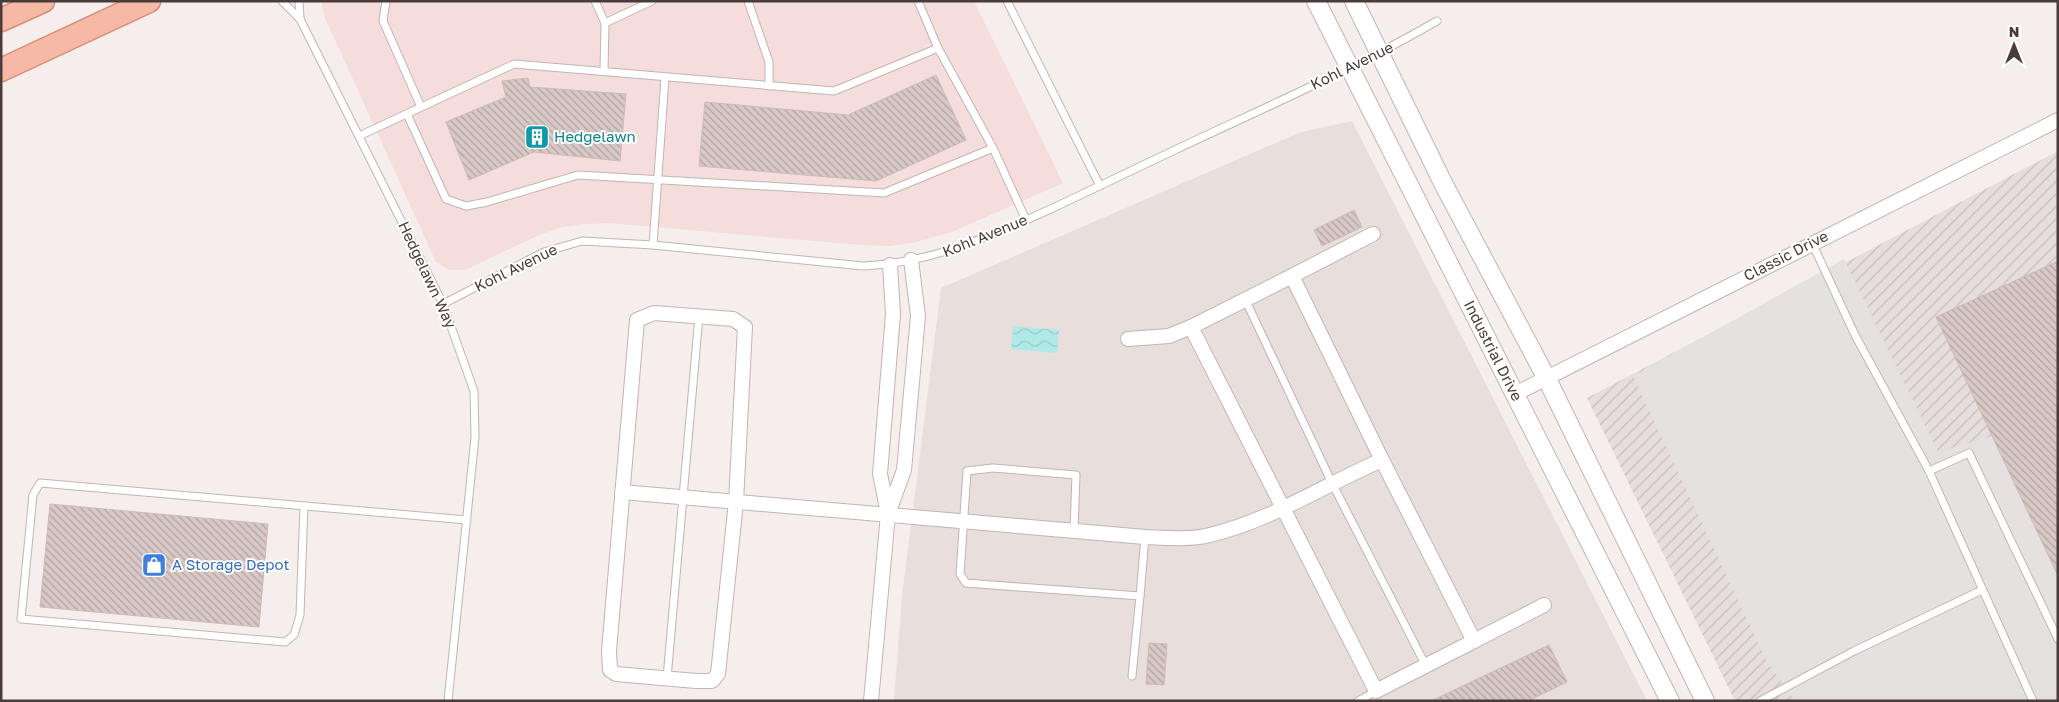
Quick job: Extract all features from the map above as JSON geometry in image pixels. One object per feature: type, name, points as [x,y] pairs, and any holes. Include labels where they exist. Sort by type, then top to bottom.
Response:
[{"type":"main road","points":[[1,20],[43,1]]},
{"type":"main road","points":[[1,70],[149,1]]},
{"type":"street","name":"Industrial Drive","points":[[1316,1],[1670,701]]},
{"type":"street","points":[[1354,1],[1444,185],[1546,377],[1705,701]]},
{"type":"street","name":"Classic Drive","points":[[1515,394],[2058,120]]},
{"type":"street","points":[[1128,339],[1169,336],[1192,327],[1373,234]]},
{"type":"street","points":[[871,701],[888,514],[904,470],[918,316],[911,260]]},
{"type":"street","points":[[888,514],[880,474],[893,314],[890,264]]},
{"type":"street","points":[[1292,276],[1382,460],[1474,641]]},
{"type":"street","points":[[654,313],[733,319],[745,327],[736,502],[718,674],[712,680],[696,681],[616,674],[610,670],[608,651],[622,492],[637,320],[654,313]]},
{"type":"street","points":[[1192,327],[1376,691],[1544,605]]},
{"type":"street","points":[[622,492],[1145,537],[1209,536],[1284,510],[1332,483],[1382,460]]},
{"type":"lane","points":[[282,1],[300,19]]},
{"type":"lane","points":[[299,1],[300,19]]},
{"type":"lane","points":[[386,1],[383,20],[421,107]]},
{"type":"lane","points":[[595,1],[605,22],[604,72]]},
{"type":"lane","points":[[605,22],[652,1]]},
{"type":"lane","points":[[748,1],[769,62],[770,86]]},
{"type":"lane","points":[[918,1],[938,48],[993,148],[1026,220]]},
{"type":"lane","points":[[1007,1],[1100,186]]},
{"type":"lane","name":"Hedgelawn Way","points":[[300,19],[443,304],[474,391],[475,437],[448,701]]},
{"type":"lane","name":"Kohl Avenue","points":[[443,304],[544,252],[582,241],[653,245],[863,266],[890,264],[937,255],[982,240],[1100,186],[1379,54],[1436,21]]},
{"type":"lane","points":[[359,136],[514,64],[834,91],[938,48]]},
{"type":"lane","points":[[653,245],[665,78]]},
{"type":"lane","points":[[407,114],[446,198],[466,206],[487,202],[578,174],[884,193],[993,148]]},
{"type":"lane","points":[[1812,243],[1855,335],[1929,471],[2033,701]]},
{"type":"lane","points":[[1245,299],[1332,483],[1426,666]]},
{"type":"lane","points":[[667,678],[699,316]]},
{"type":"lane","points":[[1929,471],[1969,453],[2058,639]]},
{"type":"lane","points":[[1074,531],[1076,475],[993,468],[966,471],[960,574],[966,583],[1140,596]]},
{"type":"lane","points":[[304,506],[300,615],[294,635],[285,642],[21,619],[33,495],[40,482],[467,520]]},
{"type":"lane","points":[[1132,676],[1145,537]]},
{"type":"lane","points":[[1760,701],[1846,655],[1982,590]]},
{"type":"lane","points":[[1358,701],[1376,691]]},
{"type":"shaded area","points":[[321,1],[974,1],[1063,183],[952,232],[912,243],[889,246],[861,245],[608,223],[586,224],[562,227],[539,235],[465,270],[449,270],[436,262],[325,18]]},
{"type":"shaded area","points":[[1352,121],[1647,701],[894,701],[902,596],[941,288],[1301,132]]},
{"type":"shaded area","points":[[2058,151],[2058,701],[1735,701],[1587,398]]},
{"type":"shaded area","points":[[1844,259],[1938,452],[1992,436],[2058,576],[2058,701],[1795,701],[1767,662],[1633,376]]},
{"type":"water","points":[[1013,326],[1059,330],[1057,353],[1011,349]]},
{"type":"building","points":[[936,75],[966,140],[876,181],[699,166],[705,102],[848,115]]},
{"type":"building","name":"Hedgelawn","points":[[528,78],[530,87],[626,94],[620,161],[534,152],[469,180],[446,122],[506,97],[502,81]]},
{"type":"building","points":[[1354,210],[1362,227],[1322,246],[1314,230]]},
{"type":"building","points":[[2058,261],[2058,576],[1936,317]]},
{"type":"building","name":"A Storage Depot","points":[[50,504],[268,524],[259,627],[40,607]]},
{"type":"building","points":[[1149,643],[1167,644],[1164,685],[1146,684]]},
{"type":"building","points":[[1549,645],[1567,682],[1528,701],[1431,701]]},
{"type":"place","name":"Hedgelawn","points":[[537,137]]},
{"type":"place","name":"A Storage Depot","points":[[154,565]]}]
